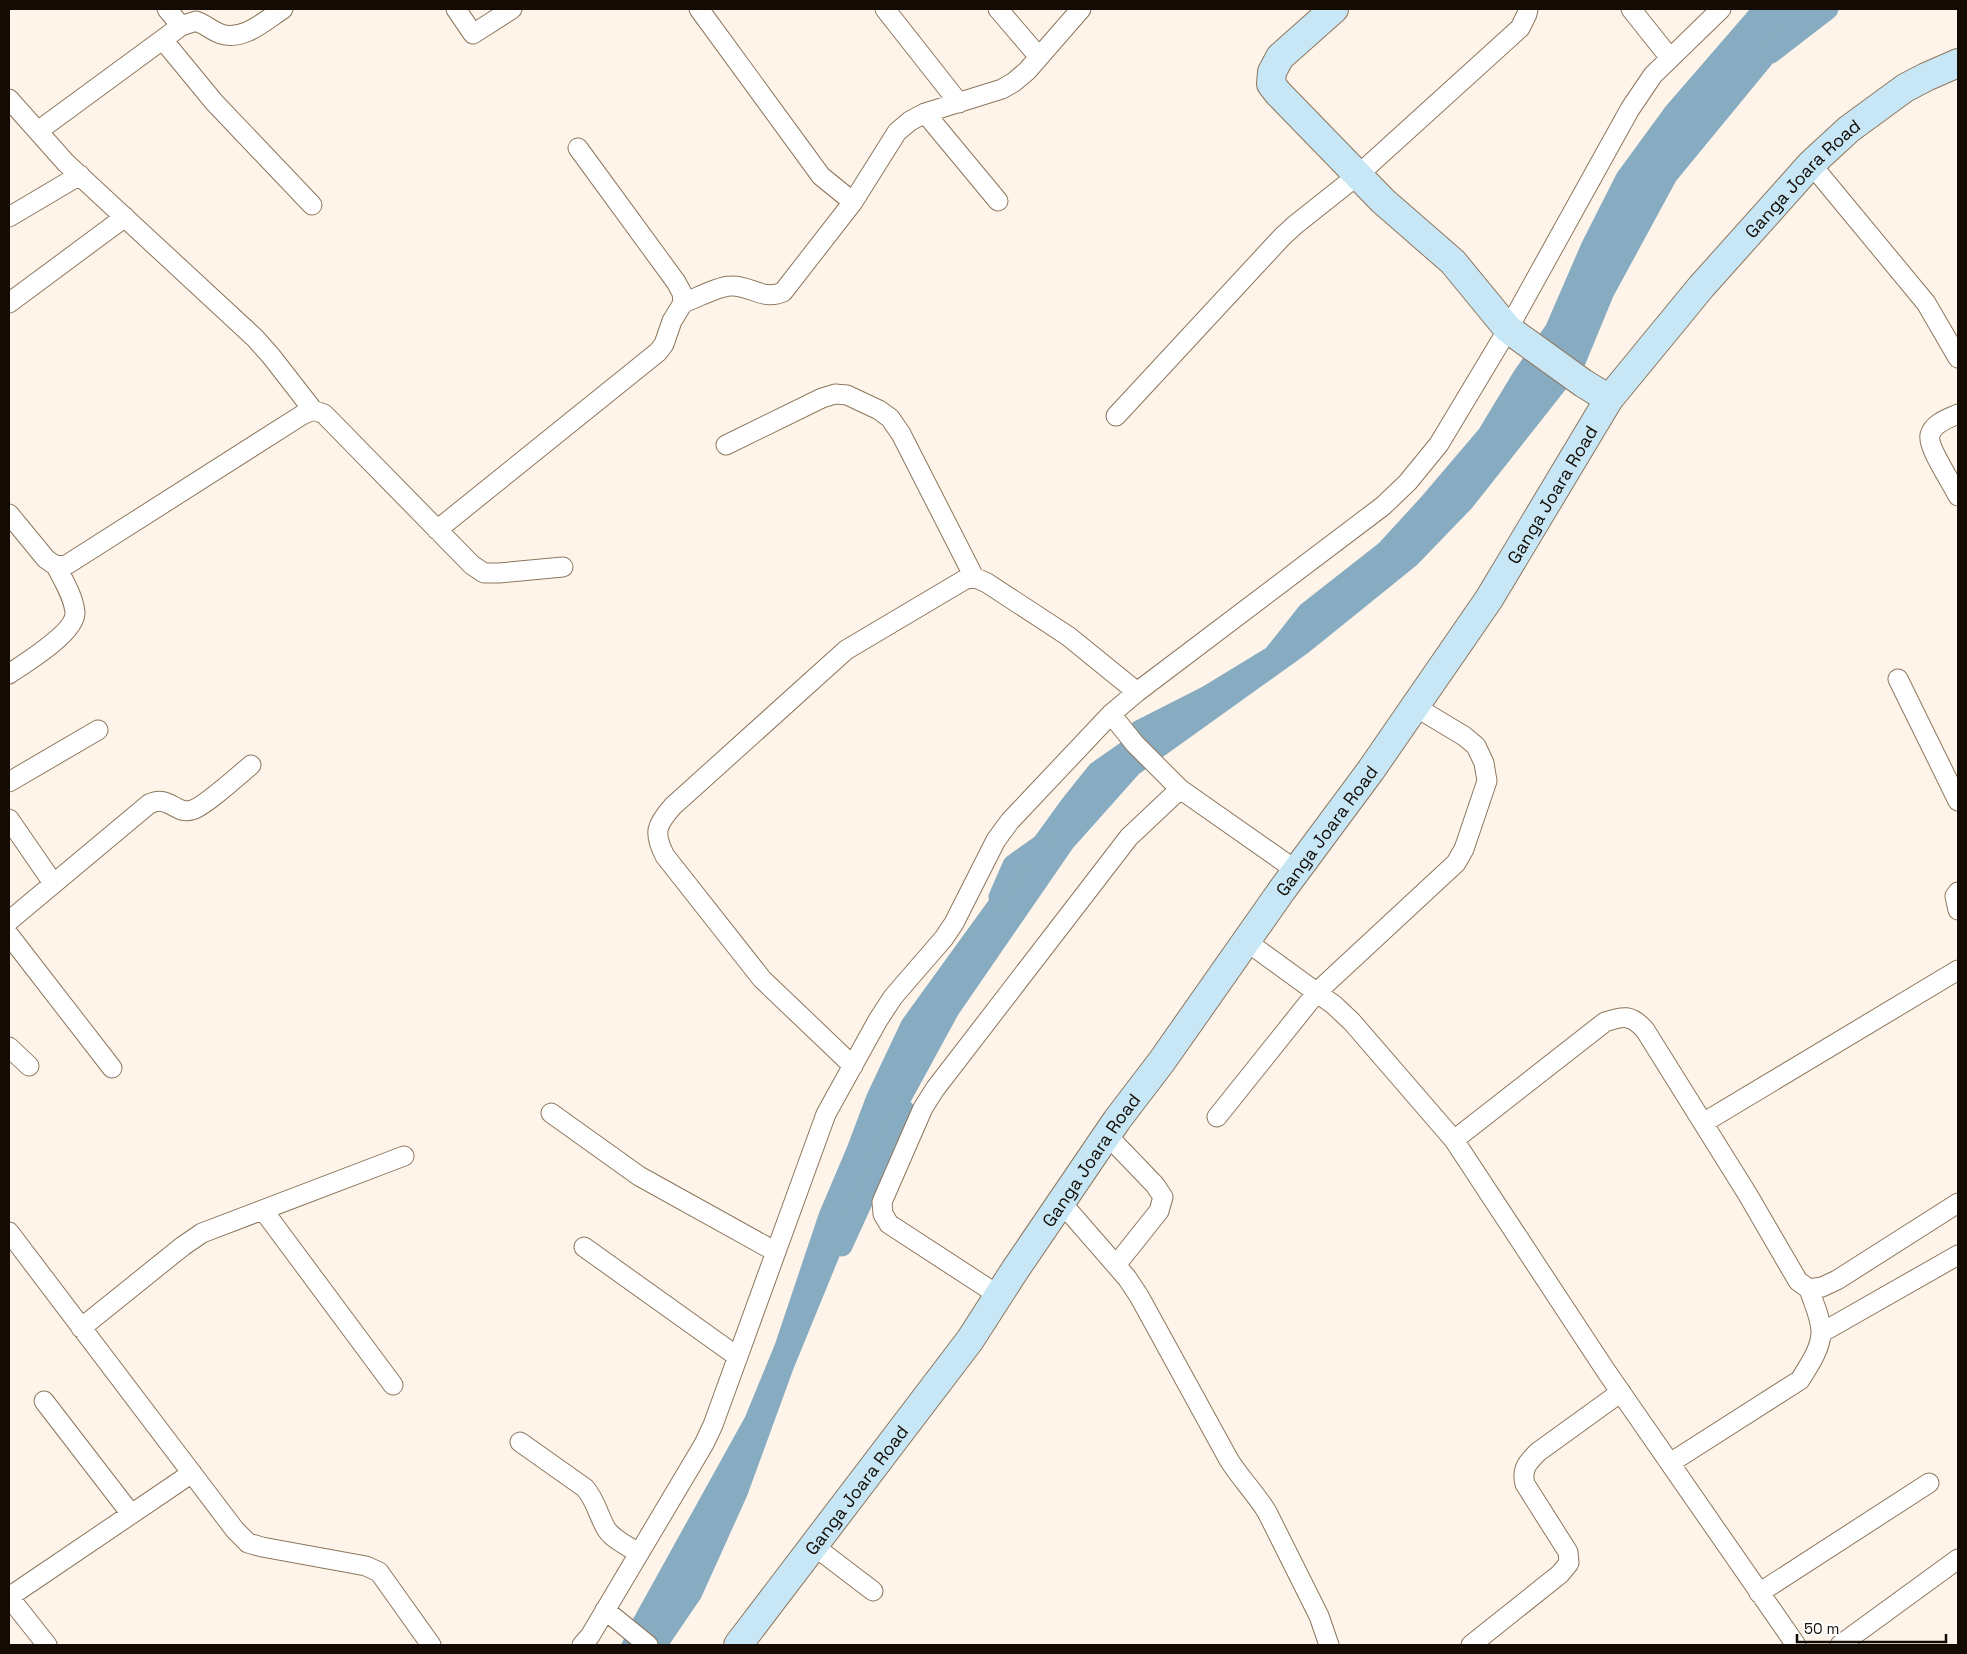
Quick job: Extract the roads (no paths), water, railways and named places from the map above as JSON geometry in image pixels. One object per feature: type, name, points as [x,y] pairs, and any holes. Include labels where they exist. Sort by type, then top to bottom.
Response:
[{"type":"main road","points":[[1334,9],[1280,57],[1272,72],[1271,84],[1383,201],[1454,262],[1515,334],[1583,383],[1609,398]]},
{"type":"main road","name":"Ganga Joara Road","points":[[738,1645],[970,1340],[1060,1202],[1107,1135],[1371,770],[1489,600],[1609,398],[1701,287],[1811,164],[1849,129],[1906,88],[1958,63]]},
{"type":"street","points":[[167,9],[181,26]]},
{"type":"street","points":[[38,131],[181,26],[196,21],[206,24],[218,33],[231,36],[241,35],[283,9]]},
{"type":"street","points":[[456,9],[473,34],[512,9]]},
{"type":"street","points":[[699,9],[822,176],[853,202]]},
{"type":"street","points":[[885,9],[959,103]]},
{"type":"street","points":[[998,9],[1039,57]]},
{"type":"street","points":[[437,530],[658,352],[664,344],[672,321],[683,303],[728,285],[775,296],[784,292],[853,202],[897,132],[926,113],[1002,89],[1014,82],[1039,57],[1081,9]]},
{"type":"street","points":[[1116,416],[1282,237],[1358,175],[1520,28],[1528,9]]},
{"type":"street","points":[[1631,9],[1670,58]]},
{"type":"street","points":[[582,1645],[605,1610],[704,1444],[713,1425],[826,1114],[893,998],[944,938],[954,923],[996,840],[1010,821],[1110,714],[1383,506],[1408,482],[1439,444],[1515,334],[1630,109],[1653,75],[1721,9]]},
{"type":"street","points":[[164,40],[214,102],[312,205]]},
{"type":"street","points":[[9,100],[80,175],[255,338],[313,410],[324,414],[472,565],[484,573],[563,567]]},
{"type":"street","points":[[926,113],[998,201]]},
{"type":"street","points":[[578,148],[676,282],[682,293],[683,303]]},
{"type":"street","points":[[1811,164],[1926,303],[1958,358]]},
{"type":"street","points":[[9,217],[80,175]]},
{"type":"street","points":[[9,303],[125,217]]},
{"type":"street","points":[[726,445],[822,398],[835,394],[847,395],[880,410],[890,418],[901,434],[974,577],[987,583],[1068,636],[1137,692]]},
{"type":"street","points":[[56,566],[68,564],[302,415],[313,410]]},
{"type":"street","points":[[1958,414],[1936,426],[1930,434],[1931,444],[1958,496]]},
{"type":"street","points":[[9,514],[46,559],[56,566],[73,602],[75,614],[70,626],[60,636],[9,674]]},
{"type":"street","points":[[853,1066],[762,979],[748,963],[665,856],[658,843],[657,831],[662,819],[673,806],[846,650],[964,580],[974,577]]},
{"type":"street","points":[[1898,679],[1958,801]]},
{"type":"street","points":[[1217,1116],[1317,992],[1456,863],[1464,849],[1488,781],[1484,763],[1476,746],[1464,736],[1414,706]]},
{"type":"street","points":[[1110,714],[1135,744],[1180,790],[1297,871]]},
{"type":"street","points":[[9,782],[98,730]]},
{"type":"street","points":[[9,921],[149,804],[158,800],[184,810],[192,810],[202,805],[251,765]]},
{"type":"street","points":[[998,1295],[889,1224],[883,1214],[882,1202],[923,1108],[935,1089],[1129,836],[1180,790]]},
{"type":"street","points":[[9,819],[53,883]]},
{"type":"street","points":[[1958,892],[1955,896],[1958,910]]},
{"type":"street","points":[[9,935],[112,1068]]},
{"type":"street","points":[[1246,941],[1317,992],[1352,1022],[1454,1140],[1621,1392],[1796,1645]]},
{"type":"street","points":[[1703,1123],[1958,970]]},
{"type":"street","points":[[1454,1140],[1604,1022],[1620,1017],[1637,1020],[1645,1030],[1798,1281],[1809,1289],[1822,1333],[1812,1360],[1800,1380],[1670,1463]]},
{"type":"street","points":[[9,1047],[29,1066]]},
{"type":"street","points":[[551,1113],[652,1184],[776,1252]]},
{"type":"street","points":[[1107,1135],[1155,1184],[1163,1197],[1159,1211],[1116,1265]]},
{"type":"street","points":[[81,1328],[183,1246],[202,1233],[404,1156]]},
{"type":"street","points":[[1060,1202],[1127,1278],[1139,1296],[1229,1460],[1267,1512],[1319,1616],[1329,1645]]},
{"type":"street","points":[[1809,1289],[1822,1287],[1837,1280],[1958,1203]]},
{"type":"street","points":[[263,1210],[393,1385]]},
{"type":"street","points":[[9,1232],[235,1530],[248,1543],[262,1548],[366,1566],[379,1572],[431,1645]]},
{"type":"street","points":[[584,1247],[738,1357]]},
{"type":"street","points":[[1822,1333],[1958,1255]]},
{"type":"street","points":[[1471,1645],[1560,1574],[1568,1563],[1568,1552],[1525,1484],[1522,1474],[1526,1463],[1538,1452],[1621,1392]]},
{"type":"street","points":[[44,1401],[131,1514]]},
{"type":"street","points":[[520,1442],[585,1488],[593,1498],[606,1529],[611,1535],[639,1553]]},
{"type":"street","points":[[47,1645],[9,1597],[192,1473]]},
{"type":"street","points":[[1759,1593],[1929,1483]]},
{"type":"street","points":[[814,1546],[873,1591]]},
{"type":"street","points":[[1840,1645],[1958,1559]]},
{"type":"street","points":[[605,1610],[648,1645]]},
{"type":"water","points":[[1750,9],[1814,9],[1778,57],[1676,181],[1613,297],[1585,365],[1472,508],[1417,565],[1308,653],[1139,774],[1073,848],[958,1015],[879,1160],[793,1370],[747,1496],[701,1598],[669,1645],[621,1645],[633,1619],[745,1417],[775,1344],[819,1213],[867,1094],[902,1020],[1062,799],[1090,764],[1120,743],[1133,722],[1202,687],[1266,648],[1300,605],[1379,543],[1479,429],[1514,371],[1546,325],[1582,242],[1617,173],[1666,106]]},
{"type":"waterway","points":[[1771,53],[1828,9]]},
{"type":"waterway","points":[[999,897],[1013,865],[1041,845]]},
{"type":"waterway","points":[[842,1246],[904,1110]]}]
